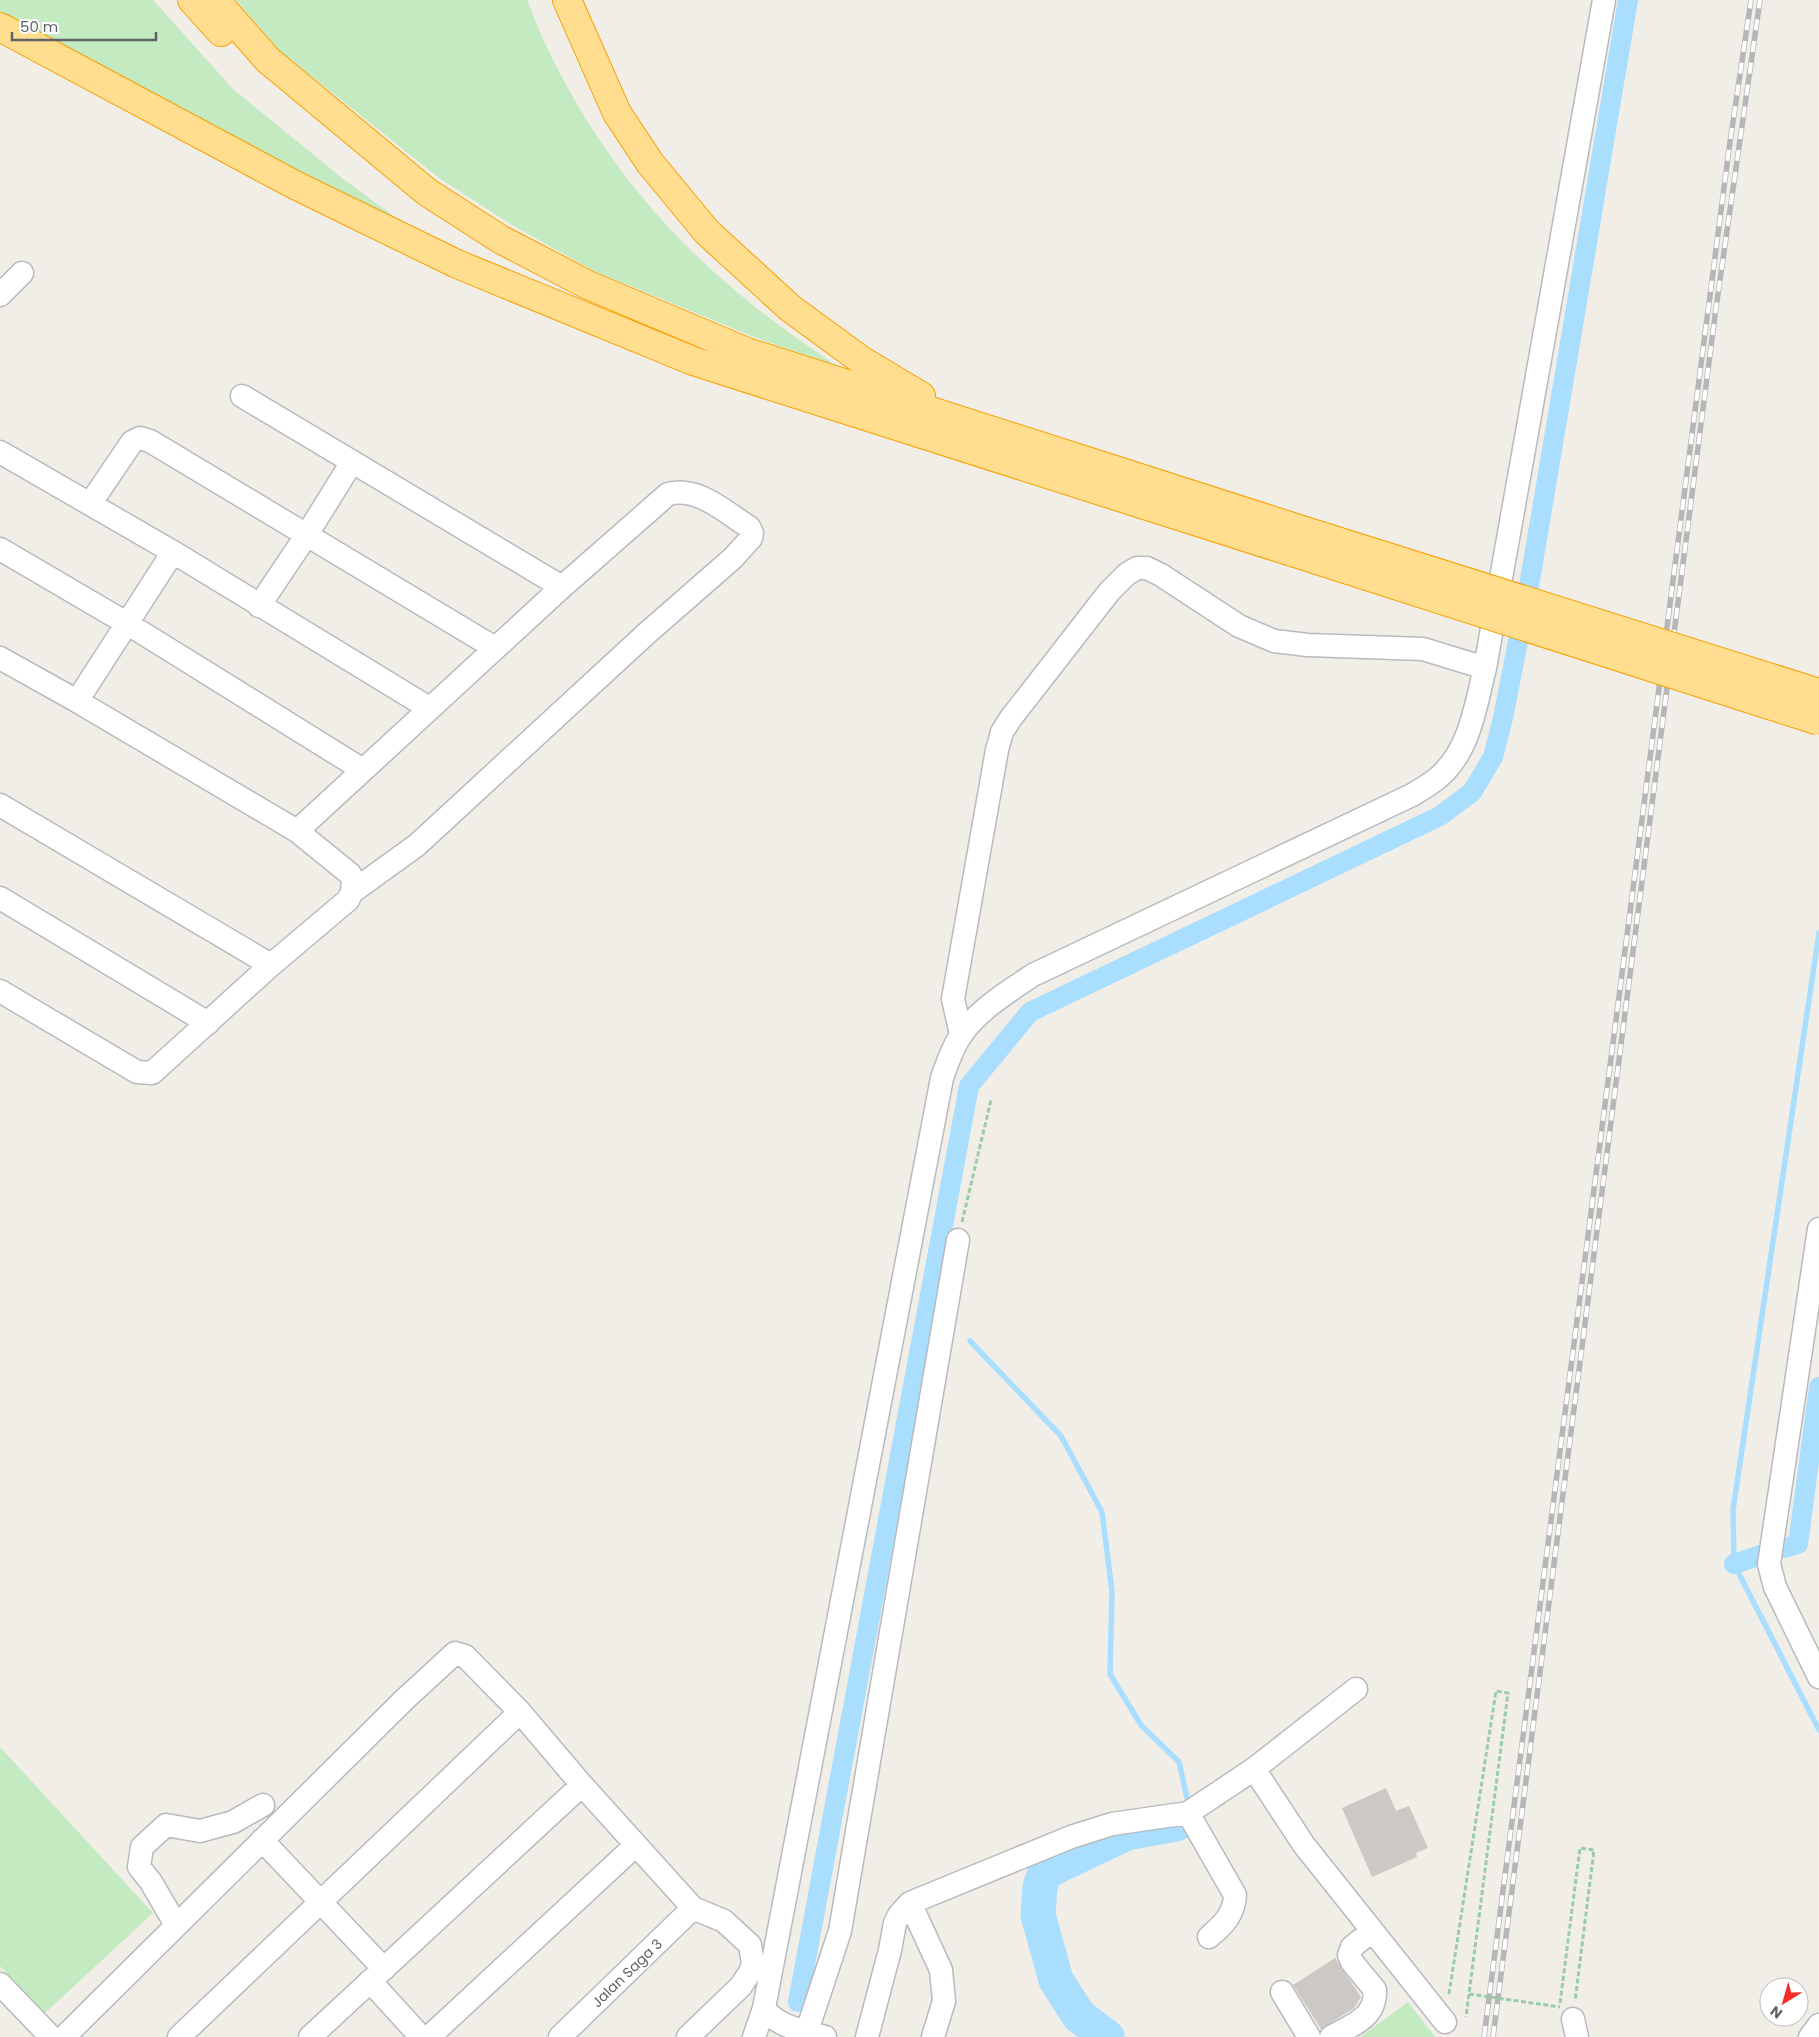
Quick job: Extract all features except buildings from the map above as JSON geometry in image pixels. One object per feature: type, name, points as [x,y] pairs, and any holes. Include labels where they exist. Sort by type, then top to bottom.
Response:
[{"type":"highway","points":[[192,0],[259,75],[414,203],[495,254],[574,297],[741,374],[934,439]]},
{"type":"highway","points":[[215,0],[268,60],[427,192],[500,239],[588,285],[747,352],[957,418],[1297,541],[1819,721]]},
{"type":"highway","points":[[566,0],[617,113],[650,163],[707,232],[790,308],[861,360],[957,418]]},
{"type":"highway","points":[[0,27],[295,186],[457,264],[692,361],[934,439],[1297,541],[1819,693]]},
{"type":"street","points":[[754,2037],[764,2008],[942,1078],[953,1048],[961,1034],[988,1007],[1034,975],[1412,795],[1442,775],[1463,744],[1485,668],[1604,0]]},
{"type":"street","points":[[0,295],[22,274]]},
{"type":"street","points":[[242,396],[562,587]]},
{"type":"street","points":[[90,504],[132,442],[140,438],[150,441],[495,648]]},
{"type":"street","points":[[0,452],[173,552],[259,606],[430,708]]},
{"type":"street","points":[[259,606],[306,536],[352,462]]},
{"type":"street","points":[[297,831],[562,587],[668,494],[679,491],[697,495],[749,527],[752,533],[751,538],[733,558],[646,634],[417,845],[352,892]]},
{"type":"street","points":[[0,549],[128,624],[363,770]]},
{"type":"street","points":[[78,701],[173,552]]},
{"type":"street","points":[[961,1034],[953,999],[995,760],[1002,732],[1108,592],[1127,574],[1137,568],[1147,568],[1161,574],[1239,626],[1274,641],[1308,645],[1423,649],[1485,668]]},
{"type":"street","points":[[0,658],[78,701],[297,831],[350,874],[353,880],[352,892],[348,900],[271,965],[157,1070],[147,1073],[137,1072],[0,991]]},
{"type":"street","points":[[0,805],[271,965]]},
{"type":"street","points":[[0,898],[208,1023]]},
{"type":"street","points":[[1819,1229],[1769,1564],[1775,1587],[1819,1677]]},
{"type":"street","points":[[764,2008],[778,2022],[816,2034],[840,1930],[958,1240]]},
{"type":"street","points":[[64,2037],[262,1840],[455,1653],[465,1656],[520,1712],[582,1785],[693,1908],[724,1921],[750,1946],[753,1964],[741,1986],[688,2037]]},
{"type":"street","points":[[866,2037],[890,1950],[895,1923],[899,1915],[910,1903],[1112,1824],[1188,1813],[1254,1769],[1356,1689]]},
{"type":"street","points":[[180,2037],[520,1712]]},
{"type":"street","points":[[1254,1769],[1304,1845],[1445,2022]]},
{"type":"street","points":[[310,2037],[582,1785]]},
{"type":"street","points":[[176,1925],[151,1882],[139,1867],[142,1847],[166,1825],[200,1831],[233,1822],[263,1805]]},
{"type":"street","points":[[1188,1813],[1235,1896],[1235,1907],[1227,1921],[1209,1937]]},
{"type":"street","points":[[262,1840],[320,1902],[377,1975],[421,2037]]},
{"type":"street","points":[[429,2037],[636,1845]]},
{"type":"street","points":[[910,1903],[941,1970],[944,2001],[933,2037]]},
{"type":"street","name":"Jalan Saga 3","points":[[560,2037],[693,1908]]},
{"type":"street","points":[[1331,2037],[1367,2016],[1374,2004],[1375,1990],[1352,1962],[1349,1955],[1352,1947],[1372,1931]]},
{"type":"street","points":[[0,1984],[51,2037]]},
{"type":"street","points":[[1282,1992],[1309,2037]]},
{"type":"street","points":[[1810,2037],[1819,2025]]},
{"type":"path","points":[[958,1240],[991,1100]]},
{"type":"path","points":[[1445,2022],[1496,1691],[1508,1693],[1469,1994],[1570,2021]]},
{"type":"path","points":[[1580,1848],[1594,1850],[1570,2021],[1580,1848]]},
{"type":"green space","points":[[0,0],[153,0],[233,89],[342,178],[414,231],[301,174],[0,13]]},
{"type":"green space","points":[[236,0],[527,0],[561,76],[582,112],[630,182],[657,214],[685,245],[729,286],[835,365],[754,337],[594,271],[512,225],[439,178],[280,51]]},
{"type":"green space","points":[[0,1747],[153,1913],[44,2014],[0,1966]]},
{"type":"green space","points":[[1408,2002],[1435,2037],[1360,2037]]},
{"type":"waterway","points":[[798,2002],[969,1086],[1030,1012],[1440,816],[1472,792],[1493,757],[1503,718],[1530,580],[1628,0]]},
{"type":"waterway","points":[[1819,933],[1733,1510],[1734,1564],[1819,1730]]},
{"type":"waterway","points":[[970,1341],[1061,1436],[1102,1512],[1112,1591],[1110,1674],[1141,1725],[1179,1762],[1187,1798]]},
{"type":"waterway","points":[[1785,1548],[1798,1544],[1819,1387]]},
{"type":"waterway","points":[[1734,1564],[1767,1553]]},
{"type":"waterway","points":[[1107,2037],[1079,2016],[1056,1980],[1038,1915],[1040,1887],[1045,1872],[1127,1833],[1176,1824]]},
{"type":"railway","points":[[1484,2037],[1729,149],[1751,0]]},
{"type":"railway","points":[[1493,2037],[1716,308],[1760,0]]}]
